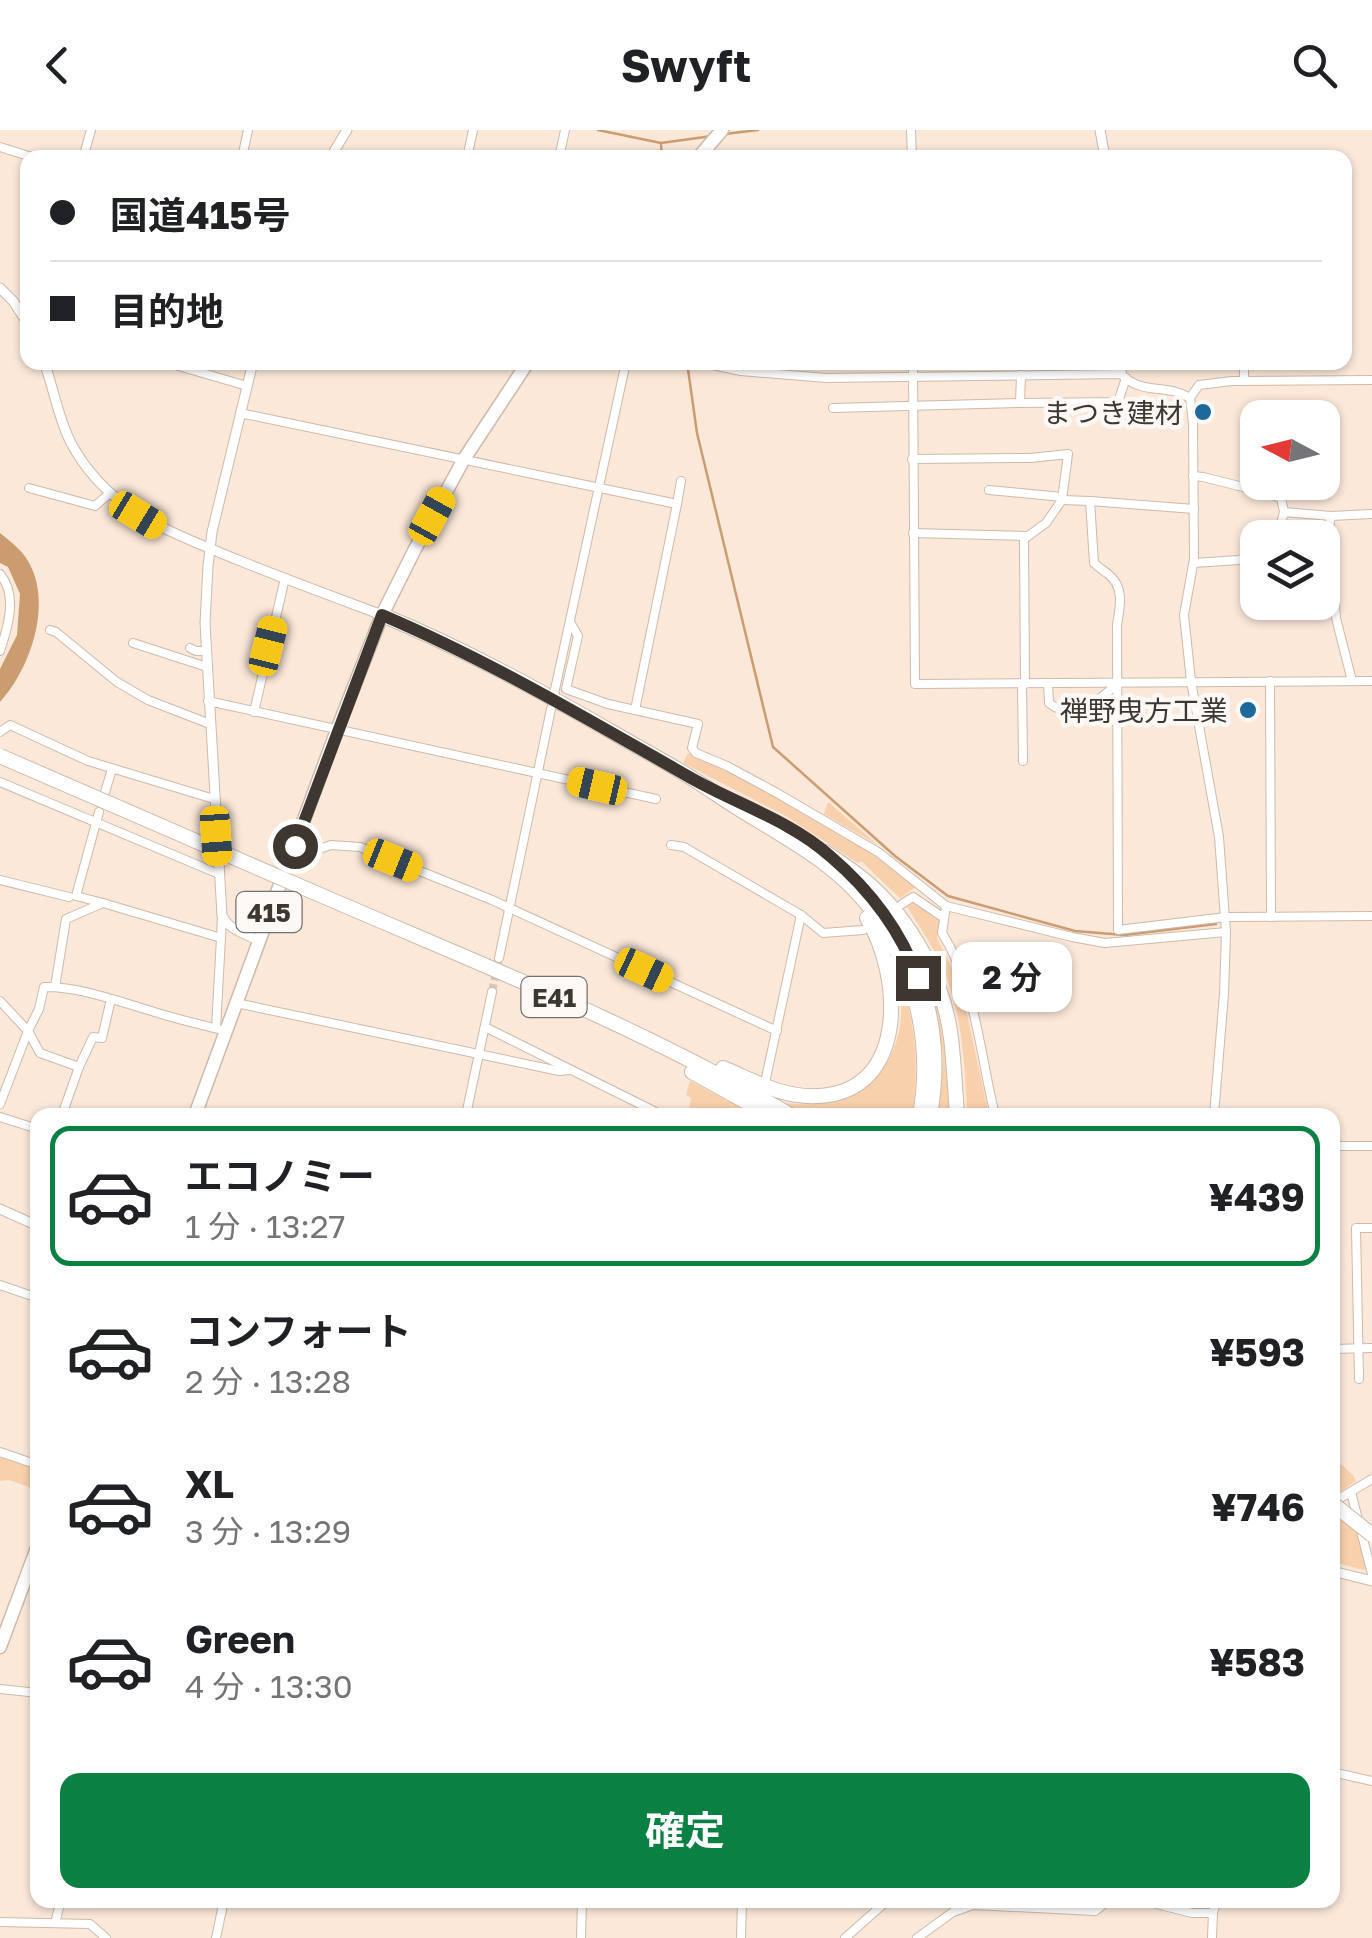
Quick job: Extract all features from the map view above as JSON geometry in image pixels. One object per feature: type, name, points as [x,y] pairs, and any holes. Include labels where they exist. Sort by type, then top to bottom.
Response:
[{"type":"highway","points":[[705,150],[722,130]]},
{"type":"highway","name":"415","points":[[197,1108],[221,1030],[236,1003],[382,615],[464,459],[523,370]]},
{"type":"highway","points":[[382,615],[506,673],[696,780],[870,885],[911,934],[934,976],[951,1037],[956,1108]]},
{"type":"highway","name":"E41","points":[[0,756],[617,1034],[758,1108]]},
{"type":"highway","name":"E41","points":[[0,764],[621,1026],[778,1108]]},
{"type":"highway","points":[[621,1026],[786,1094],[822,1096],[867,1077],[885,1048],[890,1027],[892,998],[886,958],[873,927],[831,862]]},
{"type":"highway","points":[[831,862],[874,912],[908,976],[922,1024],[925,1060],[921,1108]]},
{"type":"highway","points":[[831,862],[888,917],[907,948],[931,1024],[934,1081],[931,1108]]},
{"type":"highway","points":[[1340,1499],[1372,1525]]},
{"type":"highway","points":[[1340,1509],[1372,1535]]},
{"type":"highway","points":[[0,1646],[30,1564]]},
{"type":"street","points":[[0,288],[20,312]]},
{"type":"street","points":[[46,370],[72,444],[122,504],[163,530],[382,615]]},
{"type":"street","points":[[192,370],[247,386]]},
{"type":"street","points":[[0,1104],[44,988],[111,999],[221,1030],[222,915],[204,623],[210,548],[250,370]]},
{"type":"street","points":[[554,694],[624,370]]},
{"type":"street","points":[[736,370],[799,376],[1123,372]]},
{"type":"street","points":[[912,370],[915,684],[1372,681]]},
{"type":"street","points":[[1244,370],[1244,381]]},
{"type":"street","points":[[1123,372],[1132,384],[1190,398]]},
{"type":"street","points":[[832,408],[1118,402],[1123,372]]},
{"type":"street","points":[[1020,403],[1021,375]]},
{"type":"street","points":[[1215,1108],[1226,916],[1219,838],[1191,681],[1184,615],[1194,563],[1190,398],[1199,385],[1372,380]]},
{"type":"street","points":[[240,413],[677,504]]},
{"type":"street","points":[[912,458],[1030,458],[1068,454],[1062,498],[1046,523],[1024,540],[1023,761]]},
{"type":"street","points":[[1193,476],[1240,486]]},
{"type":"street","points":[[634,710],[681,481]]},
{"type":"street","points":[[29,488],[95,506],[110,494]]},
{"type":"street","points":[[988,490],[1194,509]]},
{"type":"street","points":[[1282,500],[1282,520]]},
{"type":"street","points":[[1090,502],[1094,562],[1099,570],[1110,575],[1121,592],[1117,626],[1118,930],[1226,916],[1372,916]]},
{"type":"street","points":[[1284,512],[1372,514]]},
{"type":"street","points":[[1331,516],[1324,576],[1334,589],[1336,618],[1352,681]]},
{"type":"street","points":[[913,534],[1028,536]]},
{"type":"street","points":[[1194,563],[1240,560]]},
{"type":"street","points":[[0,574],[8,585],[10,602],[0,651]]},
{"type":"street","points":[[254,712],[285,578]]},
{"type":"street","points":[[570,622],[578,636],[566,688],[608,704],[698,724],[692,748],[696,753],[777,793],[878,852],[946,906],[1105,943],[1226,932]]},
{"type":"street","points":[[50,630],[117,682],[148,700],[210,724]]},
{"type":"street","points":[[133,644],[207,666]]},
{"type":"street","points":[[190,648],[206,651]]},
{"type":"street","points":[[1270,681],[1271,917]]},
{"type":"street","points":[[1048,683],[1049,703],[1060,709],[1093,704],[1117,683]]},
{"type":"street","points":[[208,702],[656,800]]},
{"type":"street","points":[[499,958],[551,710]]},
{"type":"street","points":[[0,732],[10,725],[88,761],[214,799]]},
{"type":"street","points":[[105,792],[112,769]]},
{"type":"street","points":[[0,782],[219,874]]},
{"type":"street","points":[[55,987],[66,919],[99,812]]},
{"type":"street","points":[[671,844],[801,915],[823,933],[863,930]]},
{"type":"street","points":[[295,846],[360,846],[492,900],[777,1031]]},
{"type":"street","points":[[0,880],[104,903],[221,938]]},
{"type":"street","points":[[902,904],[913,897],[944,918]]},
{"type":"street","points":[[66,919],[104,903]]},
{"type":"street","points":[[946,906],[942,933],[968,994],[993,1108]]},
{"type":"street","points":[[222,915],[224,922],[258,940]]},
{"type":"street","points":[[766,1078],[801,915]]},
{"type":"street","points":[[468,1108],[492,992]]},
{"type":"street","points":[[64,1108],[93,1037],[102,1038],[111,999]]},
{"type":"street","points":[[0,1001],[28,1031],[40,1053],[79,1066]]},
{"type":"street","points":[[236,1003],[558,1071],[570,1070]]},
{"type":"street","points":[[485,1028],[648,1108]]},
{"type":"street","points":[[0,1117],[30,1126]]},
{"type":"street","points":[[1340,1146],[1372,1146]]},
{"type":"street","points":[[0,1209],[30,1222]]},
{"type":"street","points":[[1359,1379],[1356,1228],[1372,1228]]},
{"type":"street","points":[[0,1285],[30,1295]]},
{"type":"street","points":[[1340,1348],[1372,1348]]},
{"type":"street","points":[[0,1452],[30,1462]]},
{"type":"street","points":[[1340,1498],[1368,1482],[1357,1472]]},
{"type":"street","points":[[1340,1572],[1372,1578],[1351,1492]]},
{"type":"street","points":[[0,1689],[30,1692]]},
{"type":"street","points":[[1340,1774],[1372,1780]]},
{"type":"street","points":[[55,1923],[59,1908]]},
{"type":"street","points":[[216,1938],[222,1908]]},
{"type":"street","points":[[581,1938],[582,1908]]},
{"type":"street","points":[[740,1938],[742,1908]]},
{"type":"street","points":[[845,1938],[879,1908]]},
{"type":"street","points":[[917,1938],[965,1908]]},
{"type":"street","points":[[1034,1908],[1099,1908]]},
{"type":"street","points":[[1170,1908],[1213,1914]]},
{"type":"street","points":[[1212,1938],[1215,1908]]},
{"type":"street","points":[[0,1922],[90,1924],[106,1938]]},
{"type":"shaded area","points":[[0,533],[28,561],[39,596],[29,654],[0,702],[0,669],[17,635],[20,594],[8,567],[0,563]]},
{"type":"shaded area","points":[[688,753],[806,814],[917,886],[900,898],[861,861],[858,863],[784,815],[683,763]]},
{"type":"shaded area","points":[[828,802],[878,845],[824,814]]},
{"type":"shaded area","points":[[914,901],[939,921],[937,938],[964,1000],[987,1108],[967,1108],[953,997],[935,953],[906,905]]},
{"type":"shaded area","points":[[899,976],[915,1045],[913,1108],[793,1108],[785,1103],[842,1099],[872,1081],[893,1051],[901,1010]]},
{"type":"shaded area","points":[[930,979],[942,1030],[950,1108],[939,1108],[943,1055]]},
{"type":"shaded area","points":[[690,1081],[741,1108],[689,1108],[691,1098],[686,1095]]},
{"type":"shaded area","points":[[0,1454],[30,1465],[30,1488],[0,1481]]},
{"type":"shaded area","points":[[1340,1463],[1353,1475],[1356,1481],[1340,1492]]},
{"type":"shaded area","points":[[1340,1515],[1357,1528],[1367,1568],[1340,1564]]},
{"type":"waterway","points":[[598,130],[661,143],[712,136]]},
{"type":"waterway","points":[[725,134],[758,130]]},
{"type":"waterway","points":[[661,144],[661,150]]},
{"type":"waterway","points":[[688,370],[697,433],[773,747],[895,856],[948,896],[1075,931],[1124,935],[1216,924]]},
{"type":"tunnel","points":[[492,992],[499,958]]},
{"type":"place","name":"まつき建材","points":[[1203,412]]},
{"type":"place","name":"禅野曳方工業","points":[[1248,710]]},
{"type":"route","points":[[295,846],[382,615],[472,655],[812,842],[830,855],[888,917],[907,948],[918,978]]}]
